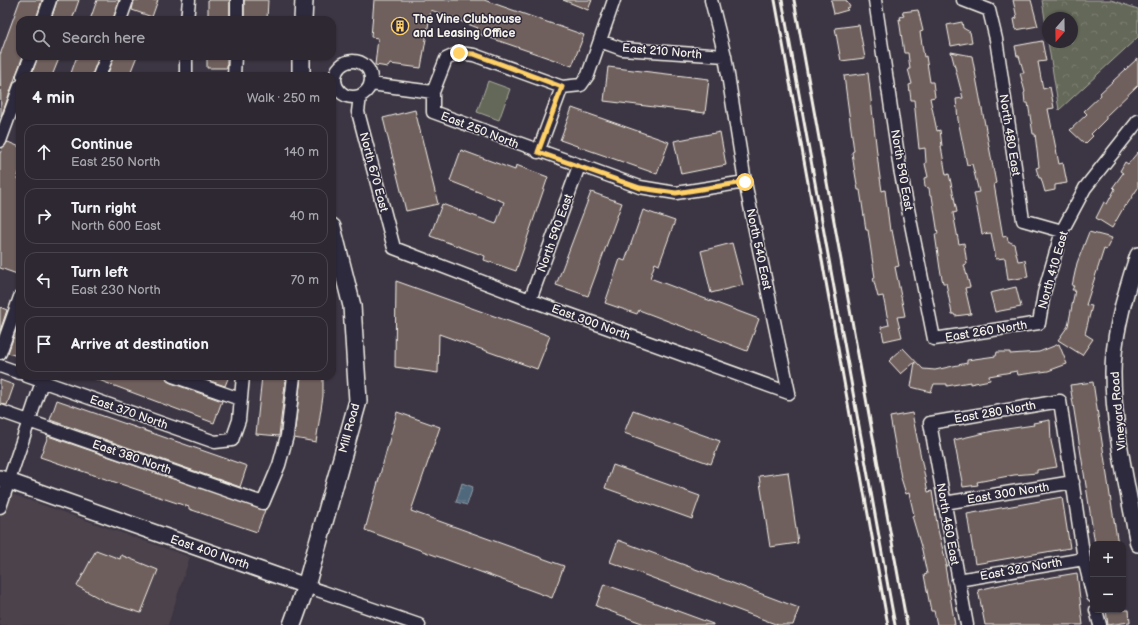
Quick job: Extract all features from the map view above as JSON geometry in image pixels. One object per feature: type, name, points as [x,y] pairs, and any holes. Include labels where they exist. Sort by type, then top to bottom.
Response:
[{"type":"main road","points":[[302,16],[304,0]]},
{"type":"main road","points":[[301,60],[301,72]]},
{"type":"main road","name":"Mill Road","points":[[292,625],[306,586],[358,401],[352,306],[336,243]]},
{"type":"street","points":[[44,16],[50,0]]},
{"type":"street","points":[[121,16],[127,0]]},
{"type":"street","points":[[187,16],[189,0]]},
{"type":"street","points":[[237,16],[238,0]]},
{"type":"street","points":[[371,84],[433,92],[446,59],[459,53],[474,54],[562,87],[581,85],[588,75],[614,0]]},
{"type":"street","name":"North 540 East","points":[[711,0],[725,56],[745,182],[789,393]]},
{"type":"street","name":"North 590 East","points":[[874,0],[900,169],[934,339]]},
{"type":"street","name":"North 480 East","points":[[963,0],[989,10],[996,39],[1023,220],[1062,231]]},
{"type":"street","name":"East 210 North","points":[[600,41],[622,49],[725,56]]},
{"type":"street","points":[[25,72],[29,60]]},
{"type":"street","points":[[101,72],[105,60]]},
{"type":"street","points":[[186,60],[186,72]]},
{"type":"street","points":[[234,72],[235,60]]},
{"type":"street","points":[[336,74],[343,64],[355,61],[366,67],[370,72],[371,84],[365,93],[360,96],[349,97],[336,88]]},
{"type":"street","points":[[538,152],[562,87]]},
{"type":"street","name":"East 250 North","points":[[433,92],[433,112],[538,152],[640,188],[676,193],[745,182]]},
{"type":"street","name":"North 670 East","points":[[360,96],[358,112],[394,248]]},
{"type":"street","points":[[0,141],[16,106]]},
{"type":"street","name":"North 410 East","points":[[1038,322],[1044,293],[1062,231],[1084,188],[1138,121]]},
{"type":"street","name":"North 590 East","points":[[530,300],[579,166]]},
{"type":"street","name":"East 300 North","points":[[394,248],[530,300],[789,393]]},
{"type":"street","name":"Vineyard Road","points":[[1138,255],[1128,286],[1118,329],[1113,373],[1119,436],[1138,544]]},
{"type":"street","points":[[0,353],[16,308]]},
{"type":"street","name":"East 260 North","points":[[934,339],[1038,322]]},
{"type":"street","points":[[0,366],[16,372]]},
{"type":"street","points":[[0,507],[4,479],[43,380]]},
{"type":"street","name":"East 370 North","points":[[46,380],[215,442],[232,440],[239,420],[240,399]]},
{"type":"street","points":[[185,380],[240,399],[242,380]]},
{"type":"street","name":"East 380 North","points":[[0,410],[263,503],[279,465],[287,436],[294,380]]},
{"type":"street","name":"East 280 North","points":[[930,423],[1060,401],[1073,482]]},
{"type":"street","name":"North 460 East","points":[[930,423],[967,625]]},
{"type":"street","name":"East 400 North","points":[[4,479],[420,625]]},
{"type":"street","points":[[1073,482],[1084,559],[1090,584]]},
{"type":"street","name":"East 300 North","points":[[944,503],[1073,482]]},
{"type":"street","name":"East 320 North","points":[[958,580],[1084,559]]},
{"type":"street","points":[[1097,613],[1100,625]]},
{"type":"shaded area","points":[[0,490],[190,557],[168,625],[0,625]]},
{"type":"green space","points":[[1042,0],[1111,0],[1138,9],[1138,37],[1059,110],[1049,48],[1078,48],[1078,12],[1044,12]]},
{"type":"green space","points":[[488,81],[510,89],[499,120],[477,112]]},
{"type":"water","points":[[462,483],[473,487],[467,505],[456,502]]},
{"type":"building","points":[[20,0],[42,0],[37,16],[16,16],[16,60],[22,60],[1,117],[0,55]]},
{"type":"building","points":[[57,0],[79,0],[73,16],[52,16]]},
{"type":"building","points":[[97,0],[119,0],[114,16],[91,16]]},
{"type":"building","points":[[134,0],[158,0],[152,16],[132,10]]},
{"type":"building","points":[[208,0],[230,0],[230,16],[208,16]]},
{"type":"building","points":[[244,0],[268,0],[267,16],[244,16]]},
{"type":"building","points":[[374,0],[484,0],[584,35],[572,66],[476,33],[478,28],[431,10],[421,68],[390,64],[388,67],[375,65],[378,38],[371,37]]},
{"type":"building","points":[[563,0],[592,0],[588,10]]},
{"type":"building","points":[[831,0],[846,0],[850,7],[846,8],[848,10],[834,14]]},
{"type":"building","points":[[1013,0],[1031,0],[1038,26],[1016,30],[1014,19],[1017,18]]},
{"type":"building","points":[[918,10],[923,31],[920,32],[924,57],[926,56],[930,82],[933,82],[935,97],[930,98],[937,131],[940,130],[946,175],[949,174],[957,212],[953,213],[959,244],[964,243],[967,264],[964,265],[970,287],[965,288],[971,314],[955,316],[952,314],[946,283],[943,283],[940,269],[935,234],[938,234],[932,196],[930,196],[929,188],[925,187],[924,178],[928,177],[925,164],[925,148],[919,149],[914,100],[911,100],[909,85],[912,84],[908,69],[910,69],[908,53],[904,53],[899,19],[901,20],[900,17],[904,16],[902,12]]},
{"type":"building","points":[[962,22],[963,28],[970,32],[972,42],[951,46],[947,25]]},
{"type":"building","points":[[859,25],[865,58],[841,61],[835,28]]},
{"type":"building","points":[[1042,41],[1042,48],[1043,48],[1046,61],[1038,62],[1043,89],[1050,87],[1054,108],[1048,109],[1059,164],[1063,163],[1067,183],[1055,185],[1055,190],[1045,192],[1036,168],[1039,167],[1035,134],[1033,134],[1028,103],[1025,103],[1025,92],[1020,73],[1024,73],[1019,56],[1017,56],[1015,46]]},
{"type":"building","points":[[951,52],[972,56],[996,183],[994,184],[1003,237],[1007,236],[1008,241],[1014,244],[1018,261],[1025,260],[1028,277],[1008,280],[1005,258],[996,259],[991,233],[982,234],[974,193],[979,192],[972,164],[967,165],[958,120],[956,99],[963,98]]},
{"type":"building","points":[[1138,58],[1138,85],[1106,116],[1106,119],[1091,134],[1093,136],[1085,144],[1070,130],[1087,114],[1084,111],[1101,95],[1100,93]]},
{"type":"building","points":[[37,60],[58,60],[54,72],[32,72]]},
{"type":"building","points":[[76,60],[98,60],[93,72],[71,72]]},
{"type":"building","points":[[113,60],[135,60],[131,72],[108,72]]},
{"type":"building","points":[[207,60],[227,60],[227,68],[207,68]]},
{"type":"building","points":[[608,67],[709,79],[705,113],[604,101]]},
{"type":"building","points":[[868,73],[882,191],[885,190],[890,231],[892,230],[899,266],[895,267],[905,316],[897,317],[902,337],[884,341],[881,327],[889,325],[883,296],[878,297],[873,278],[875,278],[868,230],[866,230],[860,190],[858,190],[854,167],[852,152],[854,151],[844,76]]},
{"type":"building","points":[[572,108],[669,142],[657,174],[560,140]]},
{"type":"building","points":[[415,110],[438,204],[406,211],[383,118]]},
{"type":"building","points":[[720,132],[726,165],[681,174],[674,141]]},
{"type":"building","points":[[8,142],[16,145],[16,274],[0,268],[0,154],[2,148]]},
{"type":"building","points":[[461,150],[515,170],[516,165],[548,177],[516,271],[484,260],[485,256],[430,236],[442,204],[496,224],[504,202],[450,181]]},
{"type":"building","points":[[1138,152],[1138,188],[1126,206],[1125,205],[1112,228],[1096,218],[1104,202],[1107,204],[1115,189],[1113,187],[1123,173],[1120,171],[1125,162],[1128,164]]},
{"type":"building","points":[[591,192],[622,203],[588,296],[556,285]]},
{"type":"building","points":[[643,210],[675,221],[659,265],[655,263],[650,278],[759,319],[747,351],[639,310],[637,314],[605,303],[620,259],[625,261]]},
{"type":"building","points":[[1089,232],[1112,238],[1106,250],[1104,249],[1086,305],[1092,306],[1085,334],[1093,339],[1082,355],[1058,340],[1068,326],[1075,290],[1072,290],[1074,286],[1072,286],[1077,263]]},
{"type":"building","points":[[732,243],[743,285],[711,293],[701,251]]},
{"type":"building","points":[[396,281],[550,336],[537,369],[439,334],[438,373],[395,367]]},
{"type":"building","points":[[1016,287],[1021,307],[995,312],[990,293]]},
{"type":"building","points":[[0,307],[7,310],[0,331]]},
{"type":"building","points":[[16,330],[16,356],[8,353]]},
{"type":"building","points":[[1059,344],[1067,364],[1048,371],[1018,375],[1017,371],[989,376],[990,380],[970,384],[970,382],[947,386],[947,384],[934,384],[931,392],[911,387],[915,362],[901,374],[889,361],[903,348],[923,369],[935,370],[967,363],[967,360],[996,356],[997,352],[1010,352],[1010,354],[1039,352]]},
{"type":"building","points":[[0,380],[14,385],[7,405],[0,404]]},
{"type":"building","points":[[99,380],[167,380],[171,383],[222,401],[214,423]]},
{"type":"building","points":[[208,380],[227,380],[225,386]]},
{"type":"building","points":[[262,380],[286,380],[279,436],[256,434]]},
{"type":"building","points":[[301,380],[323,380],[323,396],[316,442],[294,438]]},
{"type":"building","points":[[1093,382],[1118,541],[1095,541],[1070,385]]},
{"type":"building","points":[[57,400],[247,466],[240,487],[50,420]]},
{"type":"building","points":[[633,410],[720,441],[711,464],[624,433]]},
{"type":"building","points":[[397,412],[440,427],[411,511],[564,566],[552,598],[365,530]]},
{"type":"building","points":[[912,413],[928,492],[932,491],[938,530],[947,566],[945,566],[955,625],[937,625],[934,611],[931,611],[924,575],[927,574],[922,550],[912,516],[914,515],[909,493],[906,494],[901,478],[890,417]]},
{"type":"building","points":[[1050,420],[1051,441],[1057,467],[1037,470],[1037,473],[1014,475],[977,482],[978,485],[963,487],[954,440],[993,431],[1034,425],[1033,423]]},
{"type":"building","points":[[48,436],[265,510],[257,532],[189,509],[189,507],[40,457]]},
{"type":"building","points":[[613,465],[700,496],[692,519],[605,488]]},
{"type":"building","points":[[788,472],[798,543],[770,547],[759,476]]},
{"type":"building","points":[[1062,497],[1070,548],[975,564],[967,514]]},
{"type":"building","points":[[618,540],[799,608],[793,625],[778,625],[610,562]]},
{"type":"building","points":[[96,550],[120,559],[121,555],[158,570],[141,613],[108,603],[77,586]]},
{"type":"building","points":[[1077,573],[1083,625],[985,625],[978,590],[1017,581],[1017,583]]},
{"type":"building","points":[[604,584],[713,625],[647,625],[596,606]]},
{"type":"building","points":[[1126,610],[1129,610],[1130,622],[1108,625],[1106,613],[1126,613]]},
{"type":"railway","points":[[775,0],[888,625]]},
{"type":"railway","points":[[782,0],[895,625]]},
{"type":"railway","points":[[794,0],[907,625]]},
{"type":"place","name":"The Vine Clubhouse and Leasing Office","points":[[400,26]]},
{"type":"route","points":[[459,53],[474,54],[562,87],[538,152],[640,188],[676,193],[745,182]]}]
